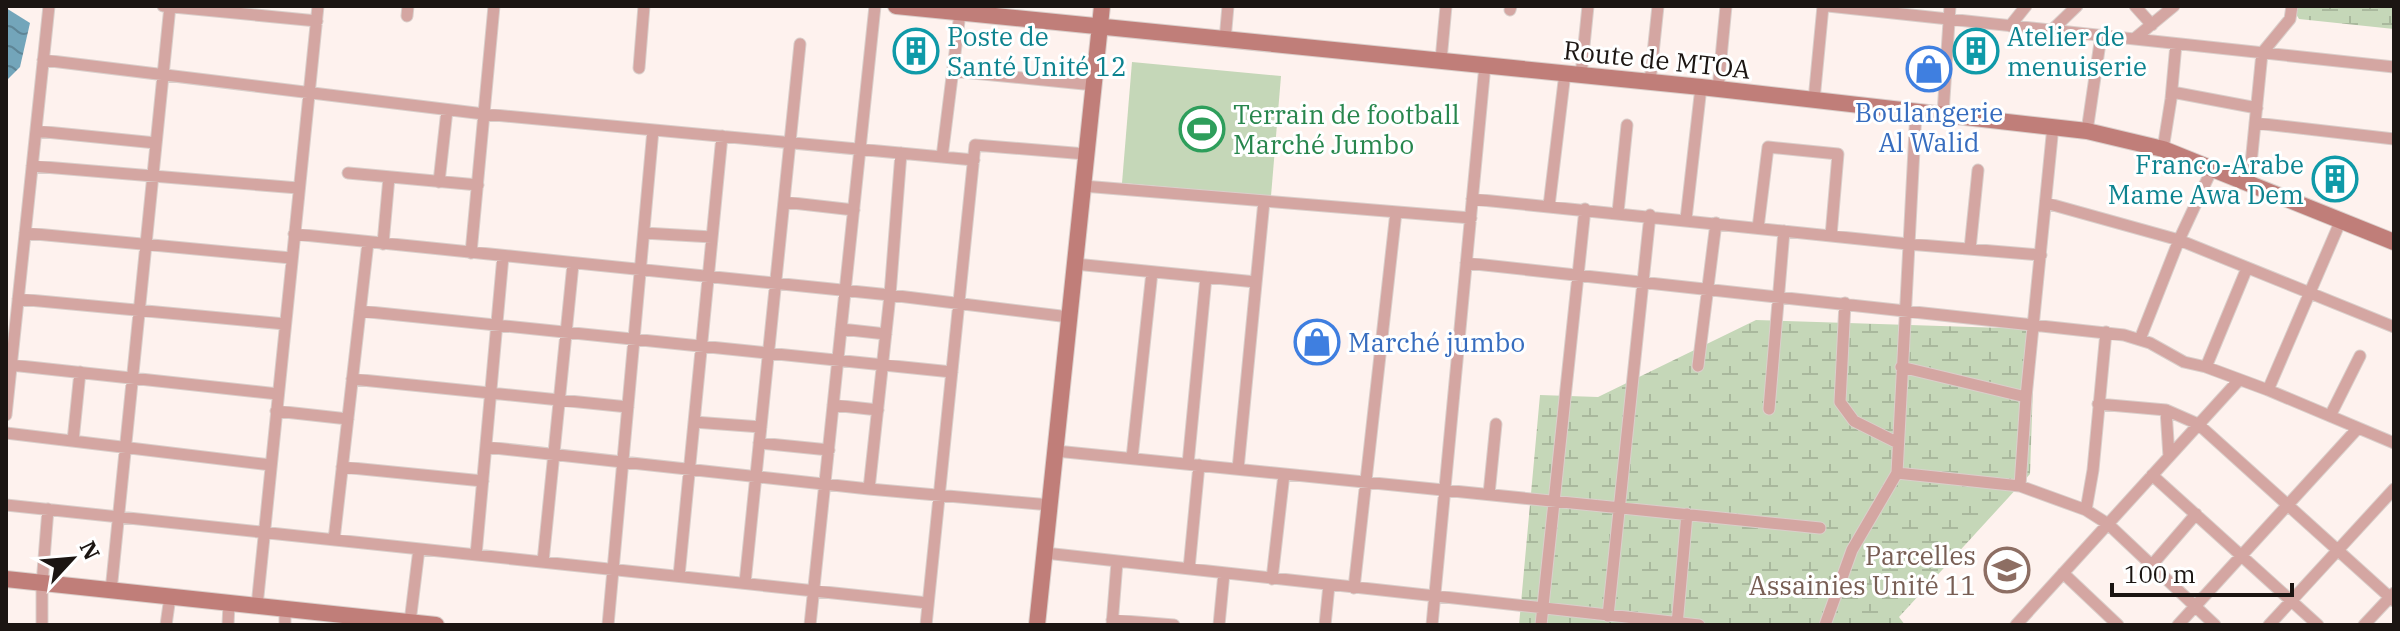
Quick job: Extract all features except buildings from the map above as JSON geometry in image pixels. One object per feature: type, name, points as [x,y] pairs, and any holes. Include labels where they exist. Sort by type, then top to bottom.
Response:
[{"type":"street","points":[[6,415],[10,339],[18,299],[49,6]]},
{"type":"street","points":[[163,6],[317,21]]},
{"type":"street","points":[[111,591],[170,6]]},
{"type":"street","points":[[257,606],[318,6]]},
{"type":"street","points":[[471,253],[494,6]]},
{"type":"street","points":[[639,68],[644,6]]},
{"type":"street","points":[[810,625],[875,6]]},
{"type":"street","name":"Route de MTOA","points":[[896,6],[1710,88],[2087,131],[2163,149],[2393,238]]},
{"type":"street","points":[[1037,625],[1102,6]]},
{"type":"street","points":[[1225,40],[1228,6]]},
{"type":"street","points":[[1441,60],[1446,6]]},
{"type":"street","points":[[1549,206],[1588,6]]},
{"type":"street","points":[[1650,82],[1658,6]]},
{"type":"street","points":[[1686,219],[1726,6]]},
{"type":"street","points":[[1814,100],[1825,6],[1897,10],[2010,26],[2394,67]]},
{"type":"street","points":[[1943,114],[1950,6]]},
{"type":"street","points":[[2010,26],[2026,6]]},
{"type":"street","points":[[2052,30],[2077,6]]},
{"type":"street","points":[[2135,6],[2152,25]]},
{"type":"street","points":[[2134,39],[2174,6]]},
{"type":"street","points":[[2249,184],[2262,53],[2290,19],[2292,6]]},
{"type":"street","points":[[942,157],[960,13]]},
{"type":"street","points":[[2087,131],[2101,36]]},
{"type":"street","points":[[745,583],[800,44]]},
{"type":"street","points":[[2163,149],[2176,44]]},
{"type":"street","points":[[43,60],[484,114],[974,160]]},
{"type":"street","points":[[1432,625],[1485,65]]},
{"type":"street","points":[[952,71],[1094,85]]},
{"type":"street","points":[[2172,92],[2257,108]]},
{"type":"street","points":[[439,182],[447,110]]},
{"type":"street","points":[[1825,625],[1852,550],[1897,473],[1916,111]]},
{"type":"street","points":[[2255,123],[2394,139]]},
{"type":"street","points":[[1618,212],[1627,125]]},
{"type":"street","points":[[2020,486],[2053,126]]},
{"type":"street","points":[[608,625],[653,130]]},
{"type":"street","points":[[36,131],[156,143]]},
{"type":"street","points":[[679,576],[722,136]]},
{"type":"street","points":[[926,625],[975,145],[1086,154]]},
{"type":"street","points":[[1758,228],[1768,147],[1838,154],[1831,236]]},
{"type":"street","points":[[869,489],[890,295],[901,153]]},
{"type":"street","points":[[32,166],[298,188]]},
{"type":"street","points":[[2140,339],[2179,240],[2212,169]]},
{"type":"street","points":[[1970,249],[1978,170]]},
{"type":"street","points":[[348,173],[478,185]]},
{"type":"street","points":[[383,244],[389,177]]},
{"type":"street","points":[[1083,186],[1471,218]]},
{"type":"street","points":[[1472,199],[2041,255]]},
{"type":"street","points":[[1238,469],[1264,201]]},
{"type":"street","points":[[784,202],[854,210]]},
{"type":"street","points":[[2046,203],[2179,240],[2394,327]]},
{"type":"street","points":[[1541,625],[1585,209]]},
{"type":"street","points":[[1354,588],[1396,212]]},
{"type":"street","points":[[1608,616],[1650,215]]},
{"type":"street","points":[[2268,390],[2341,220]]},
{"type":"street","points":[[1698,366],[1716,223]]},
{"type":"street","points":[[1769,409],[1784,231]]},
{"type":"street","points":[[25,233],[291,258]]},
{"type":"street","points":[[644,233],[712,237]]},
{"type":"street","points":[[294,234],[775,286],[890,295],[1069,317]]},
{"type":"street","points":[[334,540],[368,242]]},
{"type":"street","points":[[476,555],[503,256]]},
{"type":"street","points":[[1466,263],[2106,332],[2140,339],[2184,362],[2268,390],[2394,443]]},
{"type":"street","points":[[543,562],[573,264]]},
{"type":"street","points":[[1075,264],[1256,282]]},
{"type":"street","points":[[2206,367],[2247,268]]},
{"type":"street","points":[[1132,458],[1152,272]]},
{"type":"street","points":[[1189,569],[1206,277]]},
{"type":"street","points":[[18,299],[285,324]]},
{"type":"street","points":[[1845,303],[1840,402],[1854,421],[1898,443]]},
{"type":"street","points":[[360,311],[952,372]]},
{"type":"street","points":[[841,329],[886,334]]},
{"type":"street","points":[[2086,510],[2093,470],[2106,332]]},
{"type":"street","points":[[2330,416],[2360,356]]},
{"type":"street","points":[[11,365],[278,394]]},
{"type":"street","points":[[1901,367],[2026,397]]},
{"type":"street","points":[[73,441],[80,372]]},
{"type":"street","points":[[352,379],[628,407]]},
{"type":"street","points":[[2016,625],[2239,380]]},
{"type":"street","points":[[2098,404],[2166,410],[2198,424],[2393,597],[2364,625]]},
{"type":"street","points":[[833,405],[878,410]]},
{"type":"street","points":[[2166,410],[2169,457]]},
{"type":"street","points":[[276,411],[348,419]]},
{"type":"street","points":[[694,422],[761,427]]},
{"type":"street","points":[[1489,494],[1496,424]]},
{"type":"street","points":[[2178,625],[2358,428]]},
{"type":"street","points":[[6,433],[271,465]]},
{"type":"street","points":[[759,443],[829,450]]},
{"type":"street","points":[[486,447],[869,489],[1050,505]]},
{"type":"street","points":[[1056,451],[1820,528]]},
{"type":"street","points":[[342,467],[483,481]]},
{"type":"street","points":[[1897,473],[2020,486],[2086,510],[2108,524],[2215,625]]},
{"type":"street","points":[[1272,579],[1284,474]]},
{"type":"street","points":[[2152,475],[2318,625]]},
{"type":"street","points":[[2269,625],[2394,489]]},
{"type":"street","points":[[6,505],[928,603]]},
{"type":"street","points":[[42,625],[48,509]]},
{"type":"street","points":[[1677,624],[1687,514]]},
{"type":"street","points":[[2151,566],[2196,514]]},
{"type":"street","points":[[410,622],[419,549]]},
{"type":"street","points":[[1045,553],[1699,625]]},
{"type":"street","points":[[1117,562],[1112,622],[1174,625]]},
{"type":"street","points":[[1219,625],[1224,573]]},
{"type":"street","points":[[2063,573],[2118,625]]},
{"type":"street","points":[[6,579],[257,606],[285,617],[436,625]]},
{"type":"street","points":[[1325,625],[1329,585]]},
{"type":"street","points":[[166,625],[170,597]]},
{"type":"street","points":[[228,625],[229,603]]},
{"type":"green space","points":[[2291,6],[2394,6],[2394,29],[2299,19]]},
{"type":"green space","name":"Terrain de football Marché Jumbo","points":[[1132,62],[1281,76],[1271,196],[1122,183]]},
{"type":"green space","points":[[1756,320],[2035,329],[2030,474],[1899,617],[1905,625],[1519,625],[1540,395],[1598,397]]},
{"type":"water","points":[[6,8],[30,23],[20,67],[6,81]]},
{"type":"place","name":"Poste de Santé Unité 12","points":[[916,51]]},
{"type":"place","name":"Atelier de menuiserie","points":[[1976,51]]},
{"type":"place","name":"Boulangerie Al Walid","points":[[1929,69]]},
{"type":"place","name":"Terrain de football Marché Jumbo","points":[[1202,129]]},
{"type":"place","name":"Franco-Arabe Mame Awa Dem","points":[[2335,179]]},
{"type":"place","name":"Marché jumbo","points":[[1317,342]]},
{"type":"place","name":"Parcelles Assainies Unité 11","points":[[2007,570]]}]
